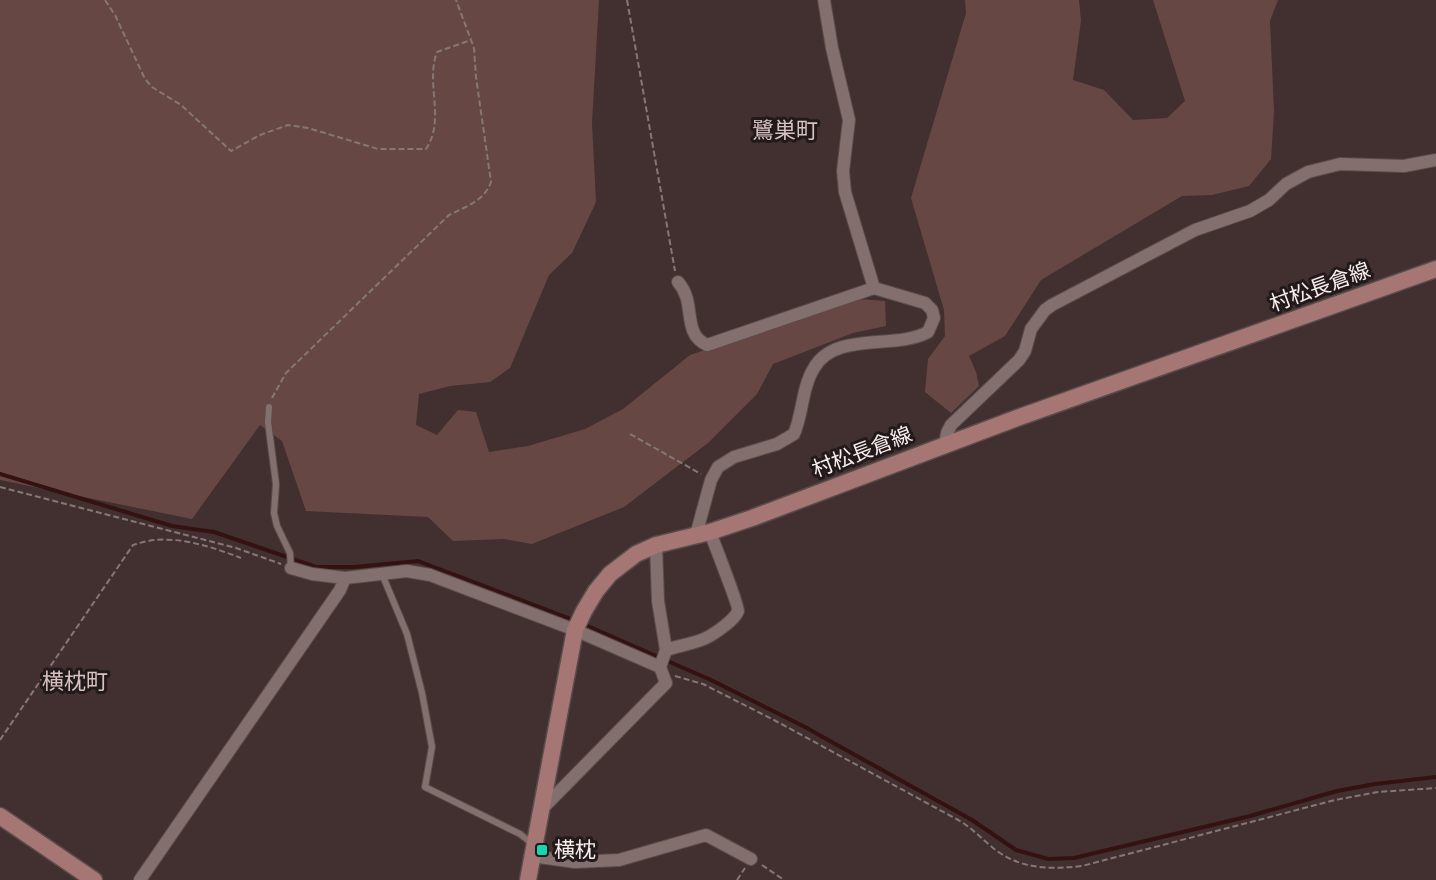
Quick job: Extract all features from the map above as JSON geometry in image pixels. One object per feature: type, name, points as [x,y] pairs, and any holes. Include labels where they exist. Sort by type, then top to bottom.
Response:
[{"type":"main road","name":"村松長倉線","points":[[528,880],[575,630],[596,591],[610,574],[636,554],[656,545],[753,518],[945,445],[1436,269]]},
{"type":"main road","points":[[0,816],[94,880]]},
{"type":"street","points":[[824,0],[832,48],[849,120],[843,171],[845,192],[874,288]]},
{"type":"street","points":[[945,445],[951,424],[1020,360],[1031,329],[1045,310],[1057,303],[1195,230],[1250,211],[1269,200],[1286,184],[1308,172],[1340,164],[1404,166],[1436,160]]},
{"type":"street","points":[[666,650],[704,639],[720,630],[738,611],[738,603],[721,565],[703,533],[711,480],[718,467],[726,461],[777,444],[794,434],[809,378],[820,359],[850,345],[915,339],[928,332],[934,318],[932,310],[925,303],[874,288],[707,345],[695,337],[690,322],[687,296],[678,282]]},
{"type":"street","points":[[542,810],[666,683],[660,667],[666,650],[658,601],[656,545]]},
{"type":"street","points":[[291,568],[312,574],[345,578],[407,571],[430,575],[575,630],[660,667]]},
{"type":"street","points":[[140,880],[340,590],[345,578]]},
{"type":"street","points":[[533,851],[575,862],[619,860],[706,836],[751,859]]},
{"type":"lane","points":[[269,407],[268,422],[276,484],[274,513],[277,526],[290,553],[291,568]]},
{"type":"lane","points":[[382,574],[407,634],[426,714],[432,747],[425,787],[520,834],[533,851]]},
{"type":"path","points":[[105,0],[115,15],[145,79],[152,87],[181,105],[231,152],[260,135],[288,125],[308,128],[378,148],[426,149],[432,140],[436,126],[432,65],[437,52],[471,40]]},
{"type":"path","points":[[269,407],[286,373],[449,215],[476,202],[488,191],[491,182],[474,48],[456,0]]},
{"type":"path","points":[[627,0],[678,282]]},
{"type":"path","points":[[630,434],[711,480]]},
{"type":"path","points":[[0,487],[236,548],[291,568]]},
{"type":"path","points":[[0,740],[133,545],[147,540],[174,539],[241,558]]},
{"type":"path","points":[[660,667],[670,675],[703,684],[764,715],[960,821],[1001,854],[1026,865],[1046,869],[1082,866],[1335,800],[1378,792],[1436,788]]},
{"type":"path","points":[[751,859],[784,880]]},
{"type":"shaded area","points":[[0,0],[599,0],[592,123],[596,202],[572,253],[549,275],[510,368],[490,382],[450,386],[419,394],[416,425],[437,435],[458,410],[476,412],[489,452],[528,446],[585,429],[623,409],[690,355],[858,299],[885,301],[886,326],[853,333],[773,364],[757,394],[708,443],[624,507],[532,544],[504,539],[453,541],[428,517],[306,511],[282,441],[260,425],[192,519],[0,480]]},
{"type":"shaded area","points":[[965,0],[1079,0],[1081,21],[1073,80],[1104,90],[1133,120],[1167,118],[1185,101],[1153,0],[1278,0],[1270,21],[1274,111],[1271,159],[1249,186],[1212,195],[1182,196],[1041,280],[1005,336],[969,356],[979,386],[951,413],[925,392],[928,359],[945,336],[944,310],[911,198],[966,13]]},
{"type":"waterway","points":[[0,474],[172,526],[214,532],[316,567],[354,567],[418,561],[576,621]]},
{"type":"waterway","points":[[583,624],[711,680],[803,726],[972,820],[1016,850],[1048,859],[1074,858],[1250,816],[1337,791],[1436,777]]},
{"type":"place","name":"横枕","points":[[542,850]]},
{"type":"district","name":"鷺巣町","points":[[785,130]]},
{"type":"district","name":"横枕町","points":[[75,681]]}]
